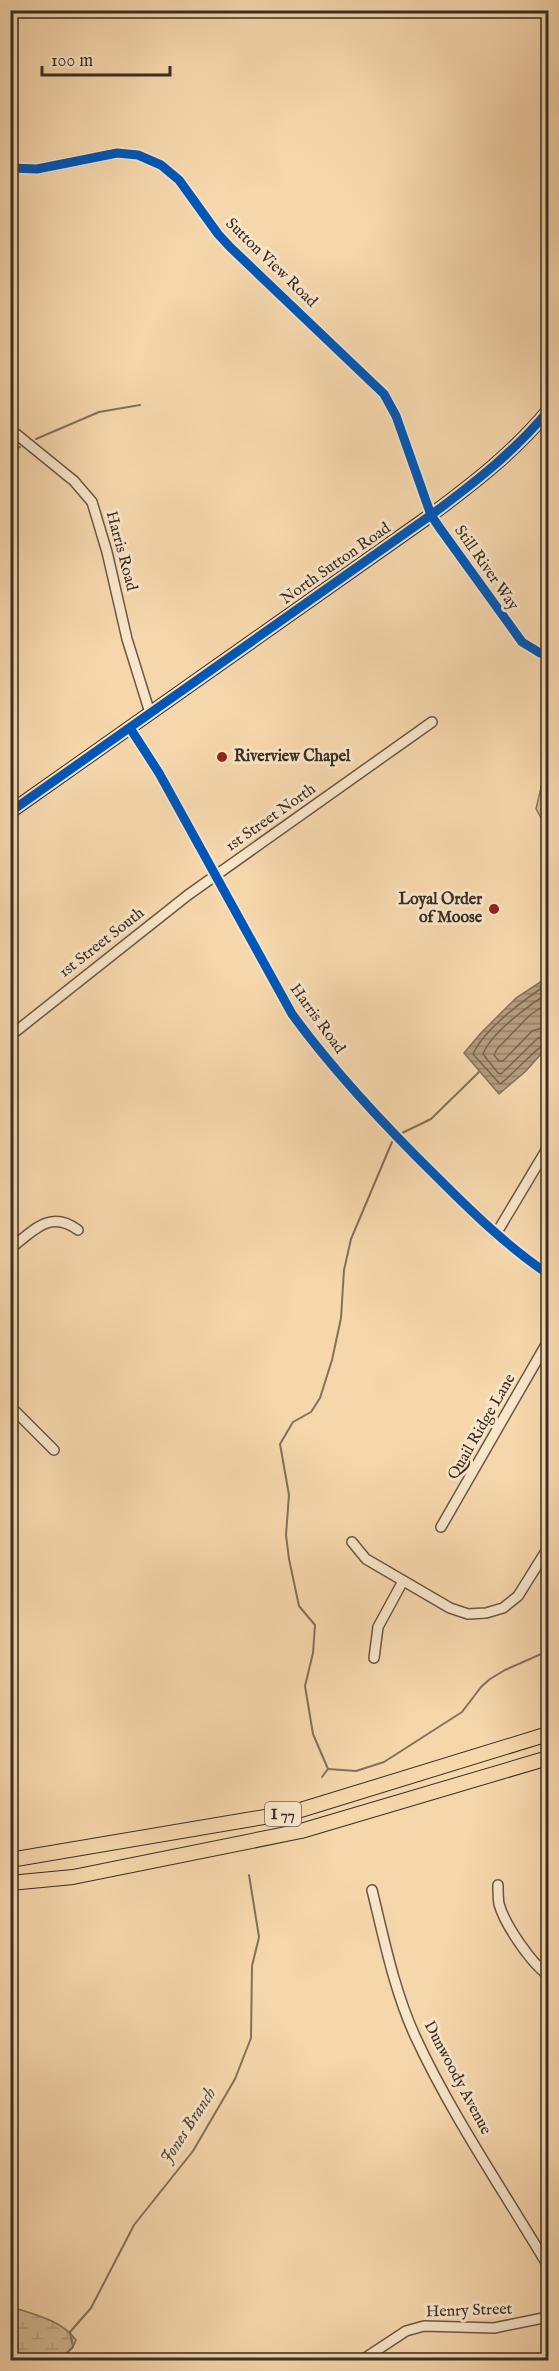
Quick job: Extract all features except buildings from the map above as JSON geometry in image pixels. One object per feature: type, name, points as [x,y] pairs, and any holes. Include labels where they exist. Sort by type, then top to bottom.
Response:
[{"type":"highway","name":"I 77","points":[[10,1860],[294,1812],[549,1734]]},
{"type":"highway","name":"I 77","points":[[10,1883],[73,1877],[301,1831],[549,1758]]},
{"type":"highway","points":[[10,1888],[73,1877]]},
{"type":"main road","name":"North Sutton Road","points":[[10,812],[431,515],[478,480],[525,439],[549,411]]},
{"type":"street","name":"Sutton View Road","points":[[10,168],[37,169],[117,153],[150,159],[171,172],[187,189],[218,234],[230,247],[384,394],[396,416],[431,515]]},
{"type":"street","name":"Harris Road","points":[[10,429],[74,481],[92,502],[107,552],[127,639],[150,713]]},
{"type":"street","name":"Still River Way","points":[[431,515],[511,630],[522,642],[540,653],[549,654]]},
{"type":"street","name":"1st Street North","points":[[214,877],[432,722]]},
{"type":"street","name":"Harris Road","points":[[130,728],[159,773],[214,877],[292,1014],[311,1040],[389,1130],[496,1234],[522,1256],[549,1274]]},
{"type":"street","name":"1st Street South","points":[[10,1036],[214,877]]},
{"type":"street","points":[[496,1234],[549,1147]]},
{"type":"street","points":[[10,1249],[42,1225],[58,1220],[69,1223],[78,1230]]},
{"type":"street","name":"Quail Ridge Lane","points":[[441,1527],[549,1341]]},
{"type":"street","points":[[10,1406],[54,1450]]},
{"type":"street","points":[[352,1542],[366,1559],[450,1608],[468,1614],[486,1613],[503,1608],[518,1596],[549,1548]]},
{"type":"street","points":[[374,1658],[378,1627],[403,1581]]},
{"type":"street","points":[[498,1885],[499,1903],[507,1921],[534,1963],[549,1975]]},
{"type":"street","name":"Dunwoody Avenue","points":[[372,1890],[396,1987],[415,2035],[442,2089],[549,2266]]},
{"type":"street","name":"Henry Street","points":[[362,2361],[406,2331],[424,2326],[494,2328],[549,2317]]},
{"type":"green space","points":[[548,758],[548,830],[536,809]]},
{"type":"green space","points":[[15,2308],[64,2328],[76,2340],[73,2347],[59,2360],[11,2360],[11,2309]]},
{"type":"water","points":[[548,977],[548,1046],[526,1071],[499,1094],[464,1053],[516,998]]},
{"type":"waterway","points":[[36,439],[99,412],[140,405]]},
{"type":"waterway","points":[[10,450],[20,447]]},
{"type":"waterway","points":[[402,1133],[431,1119],[479,1072]]},
{"type":"waterway","points":[[328,1769],[313,1734],[305,1686],[313,1653],[315,1625],[299,1606],[289,1559],[286,1535],[289,1495],[280,1444],[293,1422],[311,1412],[320,1398],[332,1360],[341,1318],[344,1270],[351,1239],[392,1142]]},
{"type":"waterway","name":"Jones Branch","points":[[328,1769],[356,1771],[384,1762],[462,1712],[490,1679],[548,1651]]},
{"type":"waterway","name":"Jones Branch","points":[[322,1777],[328,1769]]},
{"type":"waterway","name":"Jones Branch","points":[[59,2360],[73,2347],[70,2332],[91,2308],[134,2225],[193,2151],[235,2079],[251,2038],[252,1966],[259,1937],[249,1875]]},
{"type":"cycle path","points":[[10,168],[37,169],[117,153],[138,155],[161,165],[179,180],[230,247],[384,394],[396,416],[431,515],[522,642],[540,653],[548,654]]},
{"type":"cycle path","points":[[10,812],[431,515],[478,479],[548,411]]},
{"type":"cycle path","points":[[130,728],[159,773],[292,1014],[308,1036],[361,1099],[464,1204],[518,1252],[548,1274]]},
{"type":"place","name":"Riverview Chapel","points":[[222,757]]},
{"type":"place","name":"Loyal Order of Moose","points":[[494,909]]}]
